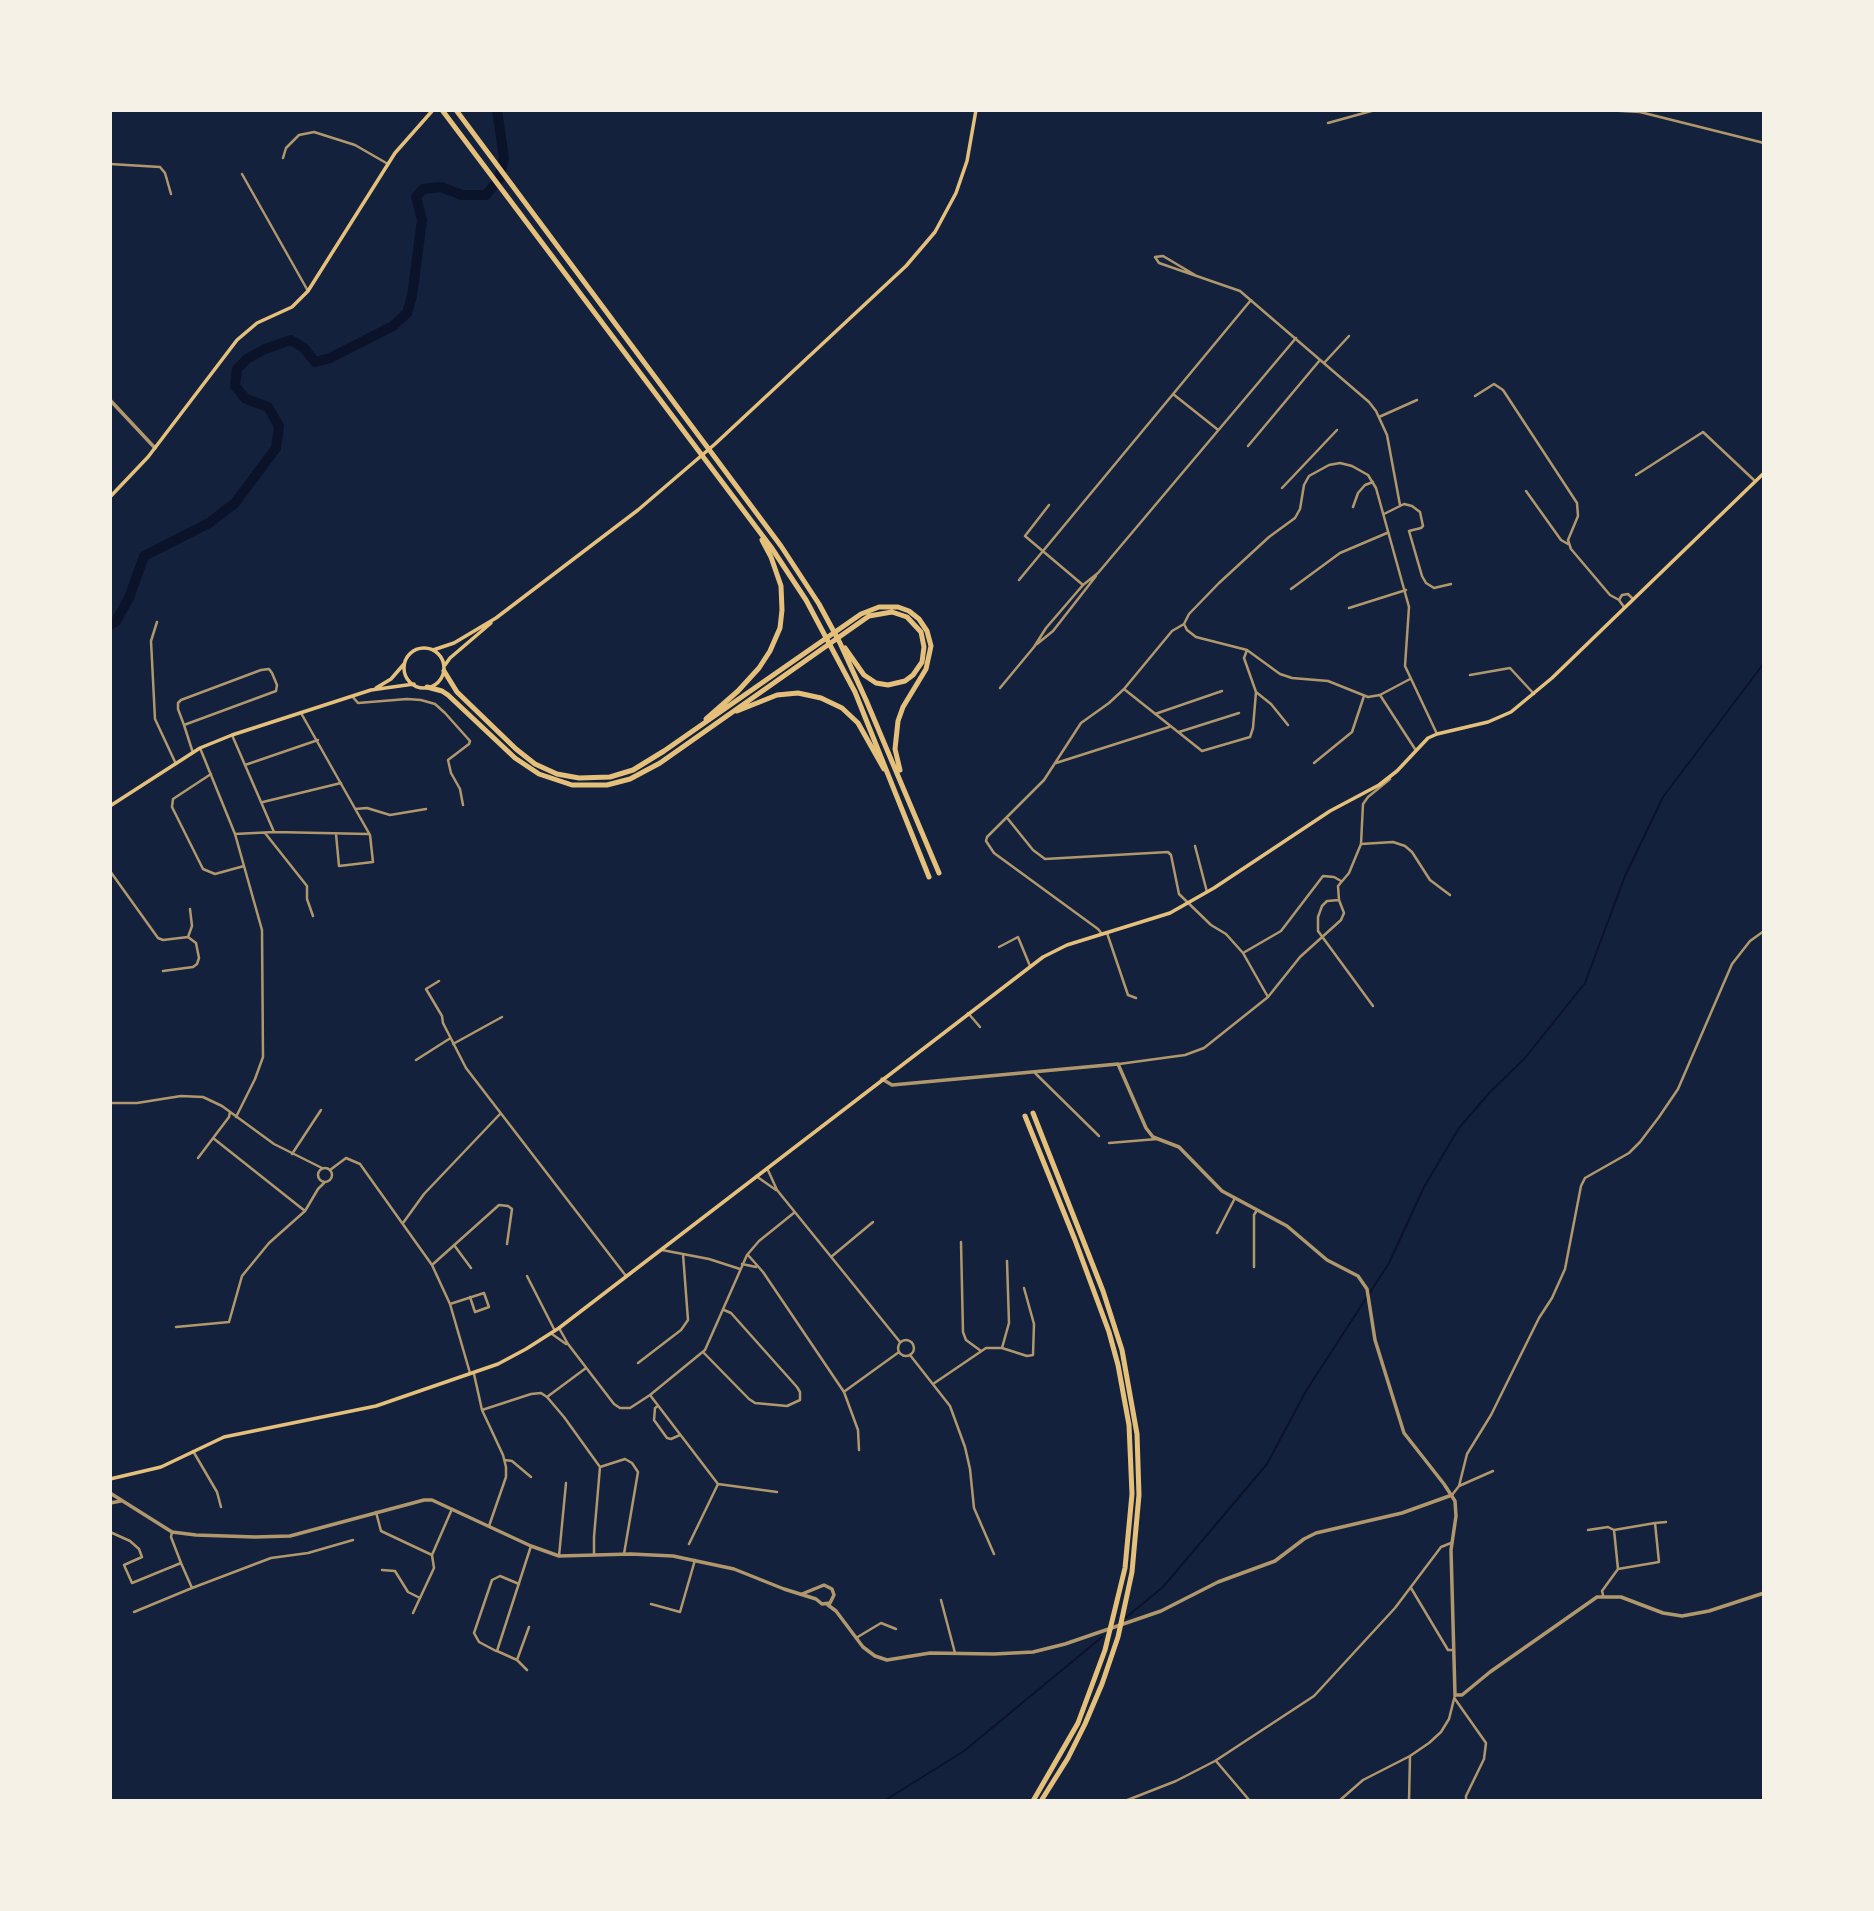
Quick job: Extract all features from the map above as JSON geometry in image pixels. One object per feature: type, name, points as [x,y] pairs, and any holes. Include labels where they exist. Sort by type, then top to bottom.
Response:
[{"type":"highway","points":[[442,110],[786,569],[831,642],[855,692],[929,877]]},
{"type":"highway","points":[[456,110],[796,568],[860,672],[876,683],[898,684],[917,670],[924,652],[924,641],[921,632],[911,620],[898,613],[886,612],[852,623]]},
{"type":"highway","points":[[696,729],[754,674],[770,651],[780,628],[783,602],[779,576],[753,525]]},
{"type":"highway","points":[[427,687],[448,695],[524,765],[552,780],[578,786],[607,785],[636,776],[660,762],[874,608],[894,606],[913,614],[927,631],[931,646],[928,662],[903,707],[896,730],[897,757],[909,799]]},
{"type":"highway","points":[[840,643],[939,873]]},
{"type":"highway","points":[[444,669],[457,692],[521,754],[543,768],[588,779],[622,774],[648,762],[812,652]]},
{"type":"highway","points":[[731,713],[777,695],[798,694],[821,698],[842,708],[858,723],[884,771],[889,775]]},
{"type":"highway","points":[[1033,1113],[1103,1291],[1122,1350],[1137,1434],[1139,1495],[1136,1547],[1129,1594],[1106,1674],[1078,1738],[1041,1801]]},
{"type":"highway","points":[[1025,1116],[1076,1240],[1109,1332],[1126,1407],[1132,1494],[1125,1568],[1116,1614],[1099,1669],[1077,1723],[1033,1801]]},
{"type":"main road","points":[[110,497],[156,448],[192,396],[237,340],[257,323],[292,307],[308,291],[388,164],[433,110]]},
{"type":"main road","points":[[110,806],[200,748],[232,735],[371,690],[414,684],[427,687],[436,683],[450,658],[496,618],[667,486],[913,259],[942,222],[956,193],[971,147],[976,110]]},
{"type":"main road","points":[[110,1479],[161,1467],[224,1437],[371,1407],[505,1361],[556,1331],[1030,966],[1059,948],[1153,920],[1187,904],[1330,811],[1372,789],[1391,776],[1415,749],[1437,734],[1501,718],[1534,694],[1764,473]]},
{"type":"main road","points":[[371,690],[391,679],[414,650],[433,650],[454,643],[496,618]]},
{"type":"main road","points":[[433,650],[441,657],[444,669]]},
{"type":"main road","points":[[406,660],[405,671],[414,684]]},
{"type":"main road","points":[[110,1485],[116,1478]]},
{"type":"street","points":[[1328,123],[1375,110]]},
{"type":"street","points":[[1569,110],[1596,110]]},
{"type":"street","points":[[1604,110],[1641,111],[1764,143]]},
{"type":"street","points":[[1724,110],[1730,110]]},
{"type":"street","points":[[283,158],[299,135],[309,132],[349,142],[388,164]]},
{"type":"street","points":[[110,164],[157,166],[165,173],[171,194]]},
{"type":"street","points":[[242,174],[308,291]]},
{"type":"street","points":[[1195,275],[1163,256],[1155,257],[1159,263],[1195,275],[1234,288],[1369,402],[1387,436],[1400,505]]},
{"type":"street","points":[[1018,580],[1251,300]]},
{"type":"street","points":[[1248,446],[1322,361],[1349,336]]},
{"type":"street","points":[[1000,688],[1046,628],[1083,585],[1098,573],[1296,338]]},
{"type":"street","points":[[1475,396],[1494,384],[1503,390],[1573,498],[1578,516],[1569,534],[1568,544]]},
{"type":"street","points":[[1173,394],[1217,429]]},
{"type":"street","points":[[110,400],[156,448]]},
{"type":"street","points":[[1379,418],[1417,400]]},
{"type":"street","points":[[1282,488],[1337,430]]},
{"type":"street","points":[[1636,475],[1703,432],[1755,481]]},
{"type":"street","points":[[1136,998],[1128,995],[1104,934],[993,853],[986,841],[989,834],[1044,780],[1082,723],[1124,689],[1172,631],[1184,624],[1189,614],[1219,583],[1266,539],[1295,519],[1306,480],[1329,465],[1345,464],[1363,472],[1373,482],[1406,590],[1410,614],[1404,661],[1437,734]]},
{"type":"street","points":[[1353,507],[1358,493],[1365,485],[1373,482]]},
{"type":"street","points":[[1527,491],[1561,540],[1568,544],[1610,595],[1624,607]]},
{"type":"street","points":[[1049,505],[1025,536],[1083,585]]},
{"type":"street","points":[[1384,514],[1400,505],[1412,506],[1423,517],[1421,528],[1409,531],[1426,583],[1434,587],[1451,584]]},
{"type":"street","points":[[1291,589],[1340,553],[1388,532]]},
{"type":"street","points":[[1034,647],[1053,631],[1094,582],[1098,573]]},
{"type":"street","points":[[1349,608],[1406,590]]},
{"type":"street","points":[[1619,600],[1624,594],[1633,599]]},
{"type":"street","points":[[157,622],[151,641],[155,719],[176,764]]},
{"type":"street","points":[[1184,624],[1186,630],[1196,637],[1247,650],[1280,674],[1292,678],[1328,681],[1372,698],[1410,679]]},
{"type":"street","points":[[1124,689],[1202,751],[1246,739],[1250,737],[1253,728],[1256,692],[1244,658],[1247,650]]},
{"type":"street","points":[[1470,675],[1510,668],[1534,694]]},
{"type":"street","points":[[184,726],[276,691],[277,685],[272,673],[269,669],[261,670],[178,703],[178,709],[193,753]]},
{"type":"street","points":[[1155,714],[1222,691]]},
{"type":"street","points":[[1256,692],[1271,704],[1288,725]]},
{"type":"street","points":[[1380,695],[1415,749]]},
{"type":"street","points":[[352,696],[358,703],[421,700],[435,704],[445,713],[470,741],[449,760],[463,805]]},
{"type":"street","points":[[1314,763],[1352,732],[1364,696]]},
{"type":"street","points":[[301,713],[370,835],[373,862],[342,867],[338,864],[336,834]]},
{"type":"street","points":[[1179,732],[1239,713]]},
{"type":"street","points":[[1056,763],[1171,726]]},
{"type":"street","points":[[232,735],[274,832]]},
{"type":"street","points":[[246,765],[318,740]]},
{"type":"street","points":[[200,748],[235,834],[262,930],[265,1045],[258,1072],[236,1118]]},
{"type":"street","points":[[211,774],[172,801],[174,811],[203,869],[215,874],[244,866]]},
{"type":"street","points":[[882,1079],[892,1085],[1118,1064],[1199,1051],[1268,997],[1300,957],[1343,918],[1345,913],[1339,900],[1338,889],[1349,873],[1361,844],[1363,804],[1389,781],[1391,776]]},
{"type":"street","points":[[261,803],[341,783]]},
{"type":"street","points":[[355,809],[367,808],[390,814],[426,809]]},
{"type":"street","points":[[1008,818],[1033,850],[1045,859],[1168,852],[1171,855],[1179,894],[1210,925],[1226,934],[1243,953],[1268,997]]},
{"type":"street","points":[[235,834],[274,832],[370,835]]},
{"type":"street","points":[[265,833],[307,886],[313,916]]},
{"type":"street","points":[[1361,844],[1393,842],[1405,846],[1430,880],[1450,895]]},
{"type":"street","points":[[1195,846],[1207,892]]},
{"type":"street","points":[[110,871],[158,938],[163,940],[188,937],[196,943],[199,958],[197,964],[163,971]]},
{"type":"street","points":[[1243,953],[1281,931],[1323,876],[1341,881]]},
{"type":"street","points":[[1339,900],[1327,901],[1320,909],[1320,937],[1373,1006]]},
{"type":"street","points":[[188,937],[192,926],[190,909]]},
{"type":"street","points":[[802,1594],[824,1585],[830,1587],[836,1611],[856,1638],[870,1652],[887,1660],[920,1654],[1018,1653],[1065,1644],[1161,1611],[1218,1582],[1275,1560],[1317,1533],[1402,1513],[1452,1495],[1459,1486],[1467,1454],[1491,1415],[1565,1269],[1581,1186],[1586,1178],[1629,1153],[1640,1142],[1678,1089],[1704,1023],[1732,964],[1750,941],[1764,931]]},
{"type":"street","points":[[999,947],[1018,937],[1030,966]]},
{"type":"street","points":[[439,981],[426,989],[443,1016],[450,1039],[466,1068],[626,1276]]},
{"type":"street","points":[[968,1013],[980,1027]]},
{"type":"street","points":[[453,1044],[502,1017]]},
{"type":"street","points":[[416,1060],[450,1039]]},
{"type":"street","points":[[1118,1064],[1146,1128],[1157,1139],[1182,1149],[1214,1185],[1290,1227],[1320,1255],[1362,1280],[1369,1299],[1376,1340],[1404,1433],[1452,1495],[1456,1512],[1451,1543],[1455,1697],[1449,1719],[1441,1732],[1410,1756],[1370,1775],[1339,1801]]},
{"type":"street","points":[[1032,1071],[1099,1136]]},
{"type":"street","points":[[110,1103],[197,1096],[214,1100],[274,1144],[330,1170]]},
{"type":"street","points":[[292,1154],[321,1110]]},
{"type":"street","points":[[198,1158],[230,1112]]},
{"type":"street","points":[[403,1223],[424,1194],[500,1114]]},
{"type":"street","points":[[213,1138],[305,1210]]},
{"type":"street","points":[[1109,1143],[1157,1139]]},
{"type":"street","points":[[330,1170],[346,1158],[356,1161],[432,1265],[450,1304],[482,1410],[505,1460],[506,1477],[489,1526]]},
{"type":"street","points":[[311,1163],[326,1182]]},
{"type":"street","points":[[318,1189],[318,1175],[322,1168]]},
{"type":"street","points":[[767,1168],[777,1190],[900,1342]]},
{"type":"street","points":[[176,1327],[229,1322],[242,1276],[269,1243],[305,1210],[318,1189],[331,1179],[330,1170]]},
{"type":"street","points":[[756,1176],[777,1190]]},
{"type":"street","points":[[1217,1233],[1235,1198]]},
{"type":"street","points":[[432,1265],[499,1205],[512,1209],[508,1244]]},
{"type":"street","points":[[1254,1267],[1254,1215],[1257,1210]]},
{"type":"street","points":[[527,1276],[556,1331],[614,1404],[620,1408],[630,1408],[703,1352],[747,1255],[759,1241],[795,1212]]},
{"type":"street","points":[[831,1257],[873,1222]]},
{"type":"street","points":[[961,1242],[963,1332],[966,1340],[981,1352]]},
{"type":"street","points":[[454,1245],[471,1268]]},
{"type":"street","points":[[661,1250],[759,1267]]},
{"type":"street","points":[[638,1363],[681,1330],[688,1320],[682,1254]]},
{"type":"street","points":[[747,1255],[759,1267],[844,1392],[858,1430],[859,1450]]},
{"type":"street","points":[[1002,1348],[1009,1324],[1007,1261]]},
{"type":"street","points":[[933,1384],[990,1347],[1031,1356],[1035,1349],[1034,1324],[1024,1288]]},
{"type":"street","points":[[450,1304],[470,1297],[484,1293],[489,1307],[475,1312],[470,1297]]},
{"type":"street","points":[[703,1352],[755,1403],[787,1406],[796,1403],[801,1397],[797,1387],[730,1313],[724,1310]]},
{"type":"street","points":[[556,1331],[568,1344]]},
{"type":"street","points":[[909,1355],[914,1348],[912,1343],[905,1340],[900,1342],[897,1348],[899,1352],[905,1356],[909,1355],[950,1406],[970,1469],[974,1508],[994,1554]]},
{"type":"street","points":[[844,1392],[899,1352]]},
{"type":"street","points":[[547,1397],[586,1368]]},
{"type":"street","points":[[482,1410],[537,1392],[547,1397],[600,1467],[594,1555]]},
{"type":"street","points":[[650,1395],[718,1484],[777,1492]]},
{"type":"street","points":[[658,1406],[655,1408],[654,1420],[667,1438],[671,1439],[680,1434]]},
{"type":"street","points":[[193,1451],[217,1492],[221,1507]]},
{"type":"street","points":[[600,1467],[625,1459],[632,1463],[638,1472],[624,1554]]},
{"type":"street","points":[[505,1460],[512,1461],[531,1477]]},
{"type":"street","points":[[1459,1486],[1493,1471]]},
{"type":"street","points":[[559,1556],[566,1483]]},
{"type":"street","points":[[689,1544],[718,1484]]},
{"type":"street","points":[[110,1493],[172,1532],[283,1537],[428,1499],[559,1556],[663,1555],[695,1560],[734,1569],[816,1599],[836,1611]]},
{"type":"street","points":[[110,1503],[123,1501]]},
{"type":"street","points":[[413,1613],[434,1568],[432,1555],[452,1509]]},
{"type":"street","points":[[376,1512],[381,1531],[432,1555]]},
{"type":"street","points":[[1588,1530],[1608,1527],[1614,1530],[1666,1522]]},
{"type":"street","points":[[1618,1569],[1659,1562],[1655,1523]]},
{"type":"street","points":[[1603,1595],[1602,1591],[1618,1569],[1614,1530]]},
{"type":"street","points":[[110,1532],[130,1541],[139,1549],[142,1557],[124,1565],[132,1583],[181,1563]]},
{"type":"street","points":[[172,1532],[171,1537],[192,1588]]},
{"type":"street","points":[[134,1612],[258,1562],[308,1553],[353,1540]]},
{"type":"street","points":[[1128,1800],[1176,1781],[1215,1761],[1314,1696],[1411,1588],[1441,1547],[1451,1543]]},
{"type":"street","points":[[497,1651],[531,1546]]},
{"type":"street","points":[[651,1604],[680,1612],[695,1560]]},
{"type":"street","points":[[382,1570],[395,1571],[408,1592],[420,1598]]},
{"type":"street","points":[[519,1584],[500,1576],[494,1578],[474,1633],[480,1642],[517,1660],[527,1670]]},
{"type":"street","points":[[1411,1588],[1448,1650],[1453,1650]]},
{"type":"street","points":[[816,1589],[816,1599]]},
{"type":"street","points":[[1455,1697],[1462,1695],[1588,1601],[1603,1595],[1621,1597],[1650,1609],[1682,1616],[1709,1611],[1764,1593]]},
{"type":"street","points":[[941,1600],[955,1653]]},
{"type":"street","points":[[827,1604],[832,1601]]},
{"type":"street","points":[[856,1638],[881,1623],[896,1629]]},
{"type":"street","points":[[517,1660],[529,1627]]},
{"type":"street","points":[[1455,1697],[1486,1743],[1484,1759],[1466,1801]]},
{"type":"street","points":[[1409,1801],[1410,1756]]},
{"type":"street","points":[[1215,1761],[1250,1801]]},
{"type":"waterway","points":[[110,625],[116,621],[129,598],[144,556],[209,523],[235,503],[276,448],[279,426],[268,407],[246,399],[235,386],[237,369],[247,359],[265,349],[291,340],[304,348],[315,362],[330,358],[393,326],[407,313],[412,296],[422,220],[416,197],[423,189],[441,187],[462,195],[486,195],[499,179],[504,158],[497,110]]},
{"type":"waterway","points":[[1124,1619],[1163,1587],[1267,1464],[1306,1391],[1389,1263],[1424,1187],[1459,1128],[1490,1092],[1525,1058],[1585,983],[1625,876],[1663,797],[1764,663]]},
{"type":"waterway","points":[[884,1801],[964,1751],[1102,1637]]}]
